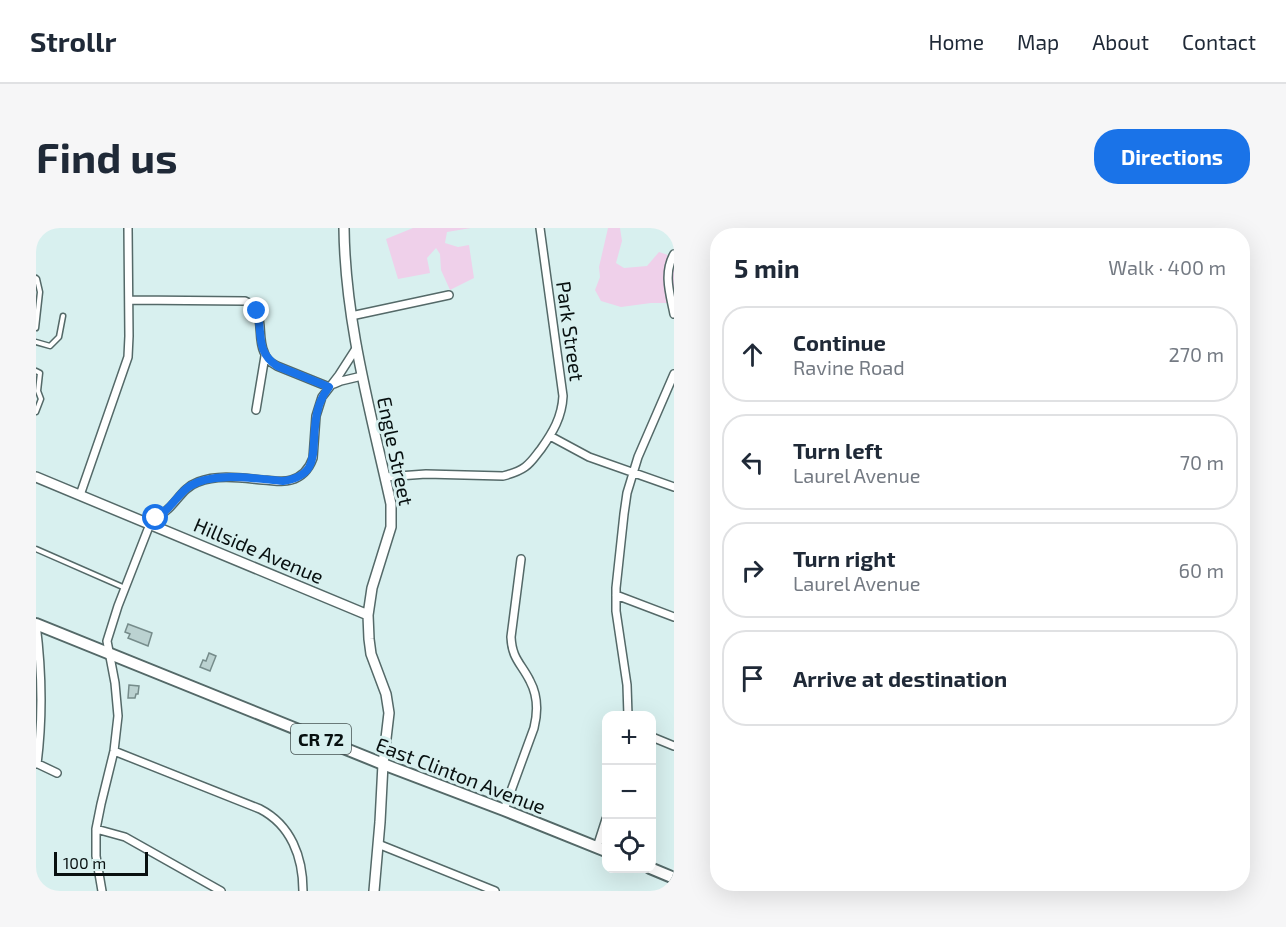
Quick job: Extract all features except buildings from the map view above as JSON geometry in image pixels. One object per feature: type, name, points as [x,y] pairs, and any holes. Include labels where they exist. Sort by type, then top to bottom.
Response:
[{"type":"main road","name":"East Clinton Avenue","points":[[36,624],[383,764],[602,849]]},
{"type":"main road","points":[[656,870],[674,878]]},
{"type":"street","points":[[80,495],[128,357],[128,228]]},
{"type":"street","name":"Engle Street","points":[[344,228],[351,316],[391,504],[391,527],[372,588],[368,615],[371,654],[388,704],[374,891]]},
{"type":"street","name":"Park Street","points":[[385,477],[426,474],[494,477],[512,474],[526,467],[550,436],[560,415],[563,386],[540,228]]},
{"type":"street","points":[[674,254],[668,277],[674,314]]},
{"type":"street","points":[[351,316],[449,295]]},
{"type":"street","points":[[129,300],[245,301],[257,311],[261,346],[265,356],[277,366],[329,387],[341,381],[362,376]]},
{"type":"street","points":[[102,891],[96,856],[96,829],[117,733],[117,708],[107,641],[150,524],[169,508],[185,489],[200,481],[237,478],[283,481],[296,478],[307,470],[313,458],[316,416],[322,397],[357,348]]},
{"type":"street","points":[[256,410],[265,356]]},
{"type":"street","points":[[628,711],[627,685],[618,627],[616,595],[624,514],[633,472],[645,437],[674,374]]},
{"type":"street","points":[[550,436],[589,458],[674,487]]},
{"type":"street","name":"Hillside Avenue","points":[[36,477],[368,615]]},
{"type":"street","points":[[504,810],[534,728],[537,708],[533,688],[517,662],[511,637],[521,559]]},
{"type":"street","points":[[616,595],[674,617]]},
{"type":"street","points":[[36,624],[42,700],[36,764],[57,773]]},
{"type":"street","points":[[656,739],[674,746]]},
{"type":"street","points":[[114,751],[269,814],[282,825],[295,847],[302,870],[303,891]]},
{"type":"street","points":[[96,829],[124,837],[221,891]]},
{"type":"street","points":[[378,844],[495,891]]},
{"type":"lane","points":[[36,278],[40,292],[36,328]]},
{"type":"lane","points":[[36,342],[50,346],[59,337],[63,316]]},
{"type":"lane","points":[[36,371],[40,373],[38,391],[41,399],[36,412]]},
{"type":"lane","points":[[36,549],[126,588]]},
{"type":"shaded area","points":[[413,228],[471,228],[447,232],[445,243],[458,247],[469,245],[474,278],[450,290],[441,270],[440,254],[436,248],[427,258],[430,273],[398,279],[386,239]]},
{"type":"shaded area","points":[[608,228],[620,228],[622,241],[616,263],[624,268],[647,266],[659,252],[674,257],[674,303],[621,307],[601,301],[595,290],[600,277],[599,267]]},
{"type":"route","points":[[156,518],[169,508],[185,489],[200,481],[222,478],[290,480],[302,474],[310,465],[314,452],[316,416],[322,397],[329,387],[269,361],[261,346],[257,311]]}]
